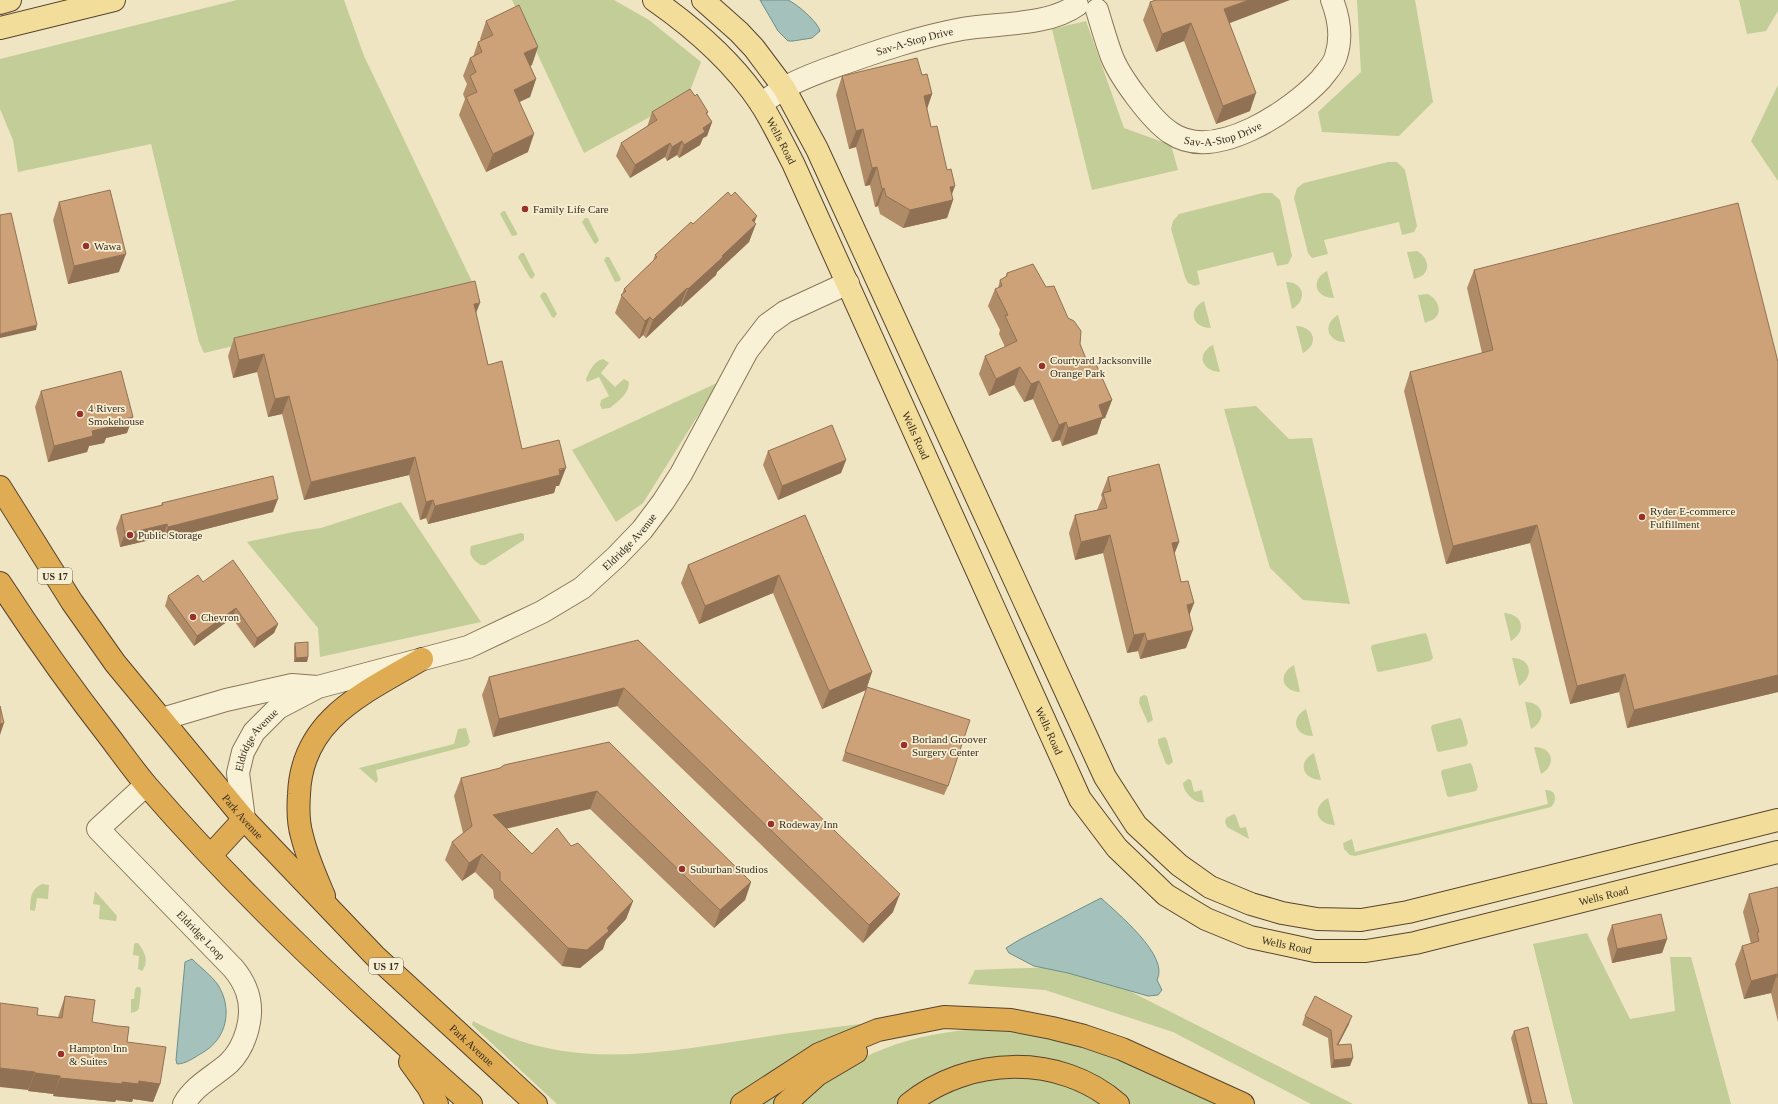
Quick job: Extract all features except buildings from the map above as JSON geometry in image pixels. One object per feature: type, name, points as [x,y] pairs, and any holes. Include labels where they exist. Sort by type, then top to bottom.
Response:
[{"type":"highway","name":"Park Avenue","points":[[0,487],[72,602],[115,663],[244,819],[326,903],[375,956],[536,1104]]},
{"type":"highway","points":[[0,583],[71,687],[146,785],[257,905],[324,971],[388,1031],[471,1104]]},
{"type":"highway","points":[[326,903],[302,836],[298,806],[300,776],[310,747],[327,722],[354,699],[422,658]]},
{"type":"highway","points":[[211,855],[244,819]]},
{"type":"highway","points":[[785,1104],[817,1074],[843,1058],[883,1039],[944,1017]]},
{"type":"highway","points":[[742,1104],[819,1054],[878,1030],[944,1017],[1011,1020],[1084,1036],[1122,1049],[1242,1104]]},
{"type":"highway","points":[[388,1031],[428,1087],[437,1104]]},
{"type":"highway","points":[[909,1104],[939,1084],[961,1074],[1007,1067],[1032,1067],[1077,1078],[1108,1096],[1118,1104]]},
{"type":"main road","points":[[0,3],[10,0]]},
{"type":"main road","points":[[0,28],[114,0]]},
{"type":"main road","name":"Wells Road","points":[[654,0],[684,21],[726,62],[746,84],[761,104],[793,163],[1080,799],[1117,848],[1166,895],[1206,919],[1250,937],[1315,951],[1366,951],[1415,943],[1778,852]]},
{"type":"main road","points":[[703,0],[740,32],[784,88],[818,149],[1105,777],[1136,825],[1180,866],[1210,887],[1251,904],[1282,913],[1317,919],[1361,920],[1408,912],[1778,820]]},
{"type":"street","name":"Sav-A-Stop Drive","points":[[761,104],[784,88],[812,75],[912,40],[964,29],[1050,18],[1089,4],[1118,69],[1145,107],[1171,133],[1190,140],[1204,142],[1222,140],[1270,119],[1301,98],[1320,80],[1334,62],[1338,47],[1338,15],[1332,0]]},
{"type":"street","name":"Eldridge Avenue","points":[[244,819],[238,773],[243,752],[254,732],[278,708],[318,687],[422,658],[468,647],[542,612],[582,588],[616,557],[642,530],[663,502],[681,474],[747,351],[767,325],[785,312],[848,283]]},
{"type":"street","name":"Eldridge Avenue","points":[[162,719],[226,700],[292,685],[318,687]]},
{"type":"street","name":"Eldridge Loop","points":[[146,785],[98,829],[234,968],[247,992],[250,1008],[247,1029],[237,1052],[230,1062],[196,1088],[184,1104]]},
{"type":"green space","points":[[237,0],[344,0],[364,56],[475,288],[204,353],[199,342],[151,144],[18,172],[13,140],[0,109],[0,59]]},
{"type":"green space","points":[[512,0],[614,0],[649,20],[701,62],[688,96],[584,153]]},
{"type":"green space","points":[[1357,0],[1415,0],[1433,102],[1399,136],[1322,132],[1318,112],[1361,72]]},
{"type":"green space","points":[[1739,0],[1778,0],[1778,11],[1766,31],[1747,34]]},
{"type":"green space","points":[[1086,21],[1124,128],[1171,145],[1178,170],[1092,190],[1052,29]]},
{"type":"green space","points":[[1778,85],[1778,181],[1751,141]]},
{"type":"green space","points":[[1388,162],[1397,162],[1405,170],[1417,226],[1414,232],[1402,235],[1399,222],[1324,240],[1328,254],[1312,258],[1308,253],[1294,198],[1297,188],[1304,183]]},
{"type":"green space","points":[[1263,193],[1272,193],[1280,200],[1292,256],[1288,264],[1277,266],[1273,252],[1197,271],[1200,284],[1195,286],[1188,283],[1171,229],[1173,221],[1179,214]]},
{"type":"green space","points":[[505,211],[517,235],[512,236],[500,214]]},
{"type":"green space","points":[[585,218],[588,218],[599,240],[596,244],[582,222]]},
{"type":"green space","points":[[1417,251],[1425,258],[1427,268],[1423,275],[1414,279],[1407,252]]},
{"type":"green space","points":[[521,253],[524,253],[535,275],[532,279],[518,257]]},
{"type":"green space","points":[[606,257],[609,257],[621,279],[620,281],[615,282],[604,260]]},
{"type":"green space","points":[[1327,271],[1334,298],[1322,295],[1317,288],[1318,279]]},
{"type":"green space","points":[[1286,282],[1297,285],[1302,292],[1300,301],[1292,309]]},
{"type":"green space","points":[[543,292],[546,293],[557,314],[554,318],[540,296]]},
{"type":"green space","points":[[1428,294],[1438,305],[1439,312],[1434,319],[1425,323],[1418,295]]},
{"type":"green space","points":[[1204,301],[1211,328],[1200,325],[1194,318],[1195,309]]},
{"type":"green space","points":[[1338,315],[1345,342],[1334,339],[1329,332],[1328,327],[1330,323]]},
{"type":"green space","points":[[1296,326],[1307,329],[1313,336],[1311,345],[1303,353]]},
{"type":"green space","points":[[1213,345],[1220,372],[1208,368],[1203,361],[1204,352]]},
{"type":"green space","points":[[603,359],[609,363],[601,373],[615,387],[624,379],[629,382],[629,386],[620,400],[610,408],[602,409],[600,405],[601,400],[609,396],[599,377],[587,382],[586,379],[595,364]]},
{"type":"green space","points":[[719,382],[643,503],[616,522],[572,450]]},
{"type":"green space","points":[[1256,406],[1289,439],[1312,438],[1350,604],[1303,600],[1270,568],[1224,409]]},
{"type":"green space","points":[[401,502],[481,622],[320,657],[318,628],[247,542],[293,532],[321,528]]},
{"type":"green space","points":[[521,533],[524,534],[524,540],[485,565],[478,563],[471,555],[471,546]]},
{"type":"green space","points":[[1504,613],[1515,616],[1521,624],[1519,633],[1511,641]]},
{"type":"green space","points":[[1425,633],[1427,635],[1433,658],[1430,661],[1379,672],[1377,671],[1371,648],[1372,645]]},
{"type":"green space","points":[[1512,658],[1523,661],[1529,668],[1527,677],[1519,686]]},
{"type":"green space","points":[[1294,665],[1300,692],[1289,689],[1284,682],[1285,673]]},
{"type":"green space","points":[[1144,695],[1147,696],[1153,720],[1148,723],[1139,703],[1140,697]]},
{"type":"green space","points":[[1525,702],[1536,705],[1541,712],[1539,721],[1531,729]]},
{"type":"green space","points":[[1306,709],[1313,736],[1302,733],[1296,726],[1298,717]]},
{"type":"green space","points":[[1460,718],[1462,720],[1468,743],[1466,746],[1439,752],[1437,751],[1431,728],[1432,725]]},
{"type":"green space","points":[[466,728],[470,742],[467,746],[376,770],[378,780],[376,783],[359,768],[454,744],[458,729]]},
{"type":"green space","points":[[1165,737],[1173,762],[1169,765],[1166,764],[1158,743],[1158,739]]},
{"type":"green space","points":[[1534,747],[1545,750],[1551,757],[1549,766],[1541,774]]},
{"type":"green space","points":[[1314,753],[1321,780],[1310,777],[1304,770],[1305,761]]},
{"type":"green space","points":[[1470,763],[1472,765],[1478,787],[1476,791],[1449,797],[1447,796],[1441,773],[1442,770]]},
{"type":"green space","points":[[1188,779],[1191,780],[1194,792],[1202,790],[1204,802],[1193,799],[1187,793],[1183,783]]},
{"type":"green space","points":[[1545,790],[1552,791],[1554,793],[1555,801],[1551,807],[1355,856],[1350,855],[1344,849],[1343,843],[1352,839],[1355,852],[1548,804]]},
{"type":"green space","points":[[1328,798],[1335,825],[1324,822],[1318,815],[1319,806]]},
{"type":"green space","points":[[1234,814],[1240,828],[1246,827],[1249,839],[1227,827],[1225,822],[1226,818]]},
{"type":"green space","points":[[42,884],[49,885],[48,899],[37,898],[35,911],[30,910],[33,892]]},
{"type":"green space","points":[[95,891],[117,916],[116,921],[99,919],[100,905],[93,904]]},
{"type":"green space","points":[[1587,933],[1630,1019],[1675,1011],[1670,957],[1691,957],[1731,1104],[1573,1104],[1533,944]]},
{"type":"green space","points":[[136,943],[140,946],[146,960],[146,964],[142,971],[138,969],[139,956],[133,955],[134,944]]},
{"type":"green space","points":[[1080,966],[1353,1104],[1311,1104],[1173,1032],[1045,990],[968,984],[975,970]]},
{"type":"green space","points":[[140,987],[141,990],[139,1008],[137,1011],[131,1013],[131,999],[134,999],[135,989]]},
{"type":"green space","points":[[473,1021],[507,1036],[541,1047],[574,1052],[607,1054],[640,1054],[709,1046],[791,1033],[869,1023],[776,1104],[557,1104],[472,1025]]},
{"type":"green space","points":[[987,1028],[1073,1038],[1229,1104],[1129,1104],[1105,1084],[1030,1061],[898,1104],[797,1104],[819,1086],[841,1071],[863,1058],[885,1048],[932,1035]]},
{"type":"green space","points":[[993,1077],[1035,1078],[1071,1087],[1104,1104],[924,1104],[955,1087]]},
{"type":"water","points":[[760,0],[788,0],[797,5],[807,14],[820,31],[812,38],[788,41],[778,31]]},
{"type":"water","points":[[1101,898],[1129,924],[1149,947],[1156,959],[1159,970],[1157,980],[1162,990],[1158,995],[1148,996],[1068,973],[1034,966],[1009,953],[1006,948]]},
{"type":"water","points":[[192,959],[218,985],[223,994],[226,1013],[225,1023],[217,1040],[210,1047],[190,1060],[177,1064],[176,1060],[185,962]]},
{"type":"place","name":"Family Life Care","points":[[525,209]]},
{"type":"place","name":"Wawa","points":[[86,246]]},
{"type":"place","name":"Courtyard Jacksonville Orange Park","points":[[1042,366]]},
{"type":"place","name":"4 Rivers Smokehouse","points":[[80,414]]},
{"type":"place","name":"Ryder E-commerce Fulfillment","points":[[1642,517]]},
{"type":"place","name":"Public Storage","points":[[130,535]]},
{"type":"place","name":"Chevron","points":[[193,617]]},
{"type":"place","name":"Borland Groover Surgery Center","points":[[904,745]]},
{"type":"place","name":"Rodeway Inn","points":[[771,824]]},
{"type":"place","name":"Suburban Studios","points":[[682,869]]},
{"type":"place","name":"Hampton Inn & Suites","points":[[61,1054]]}]
